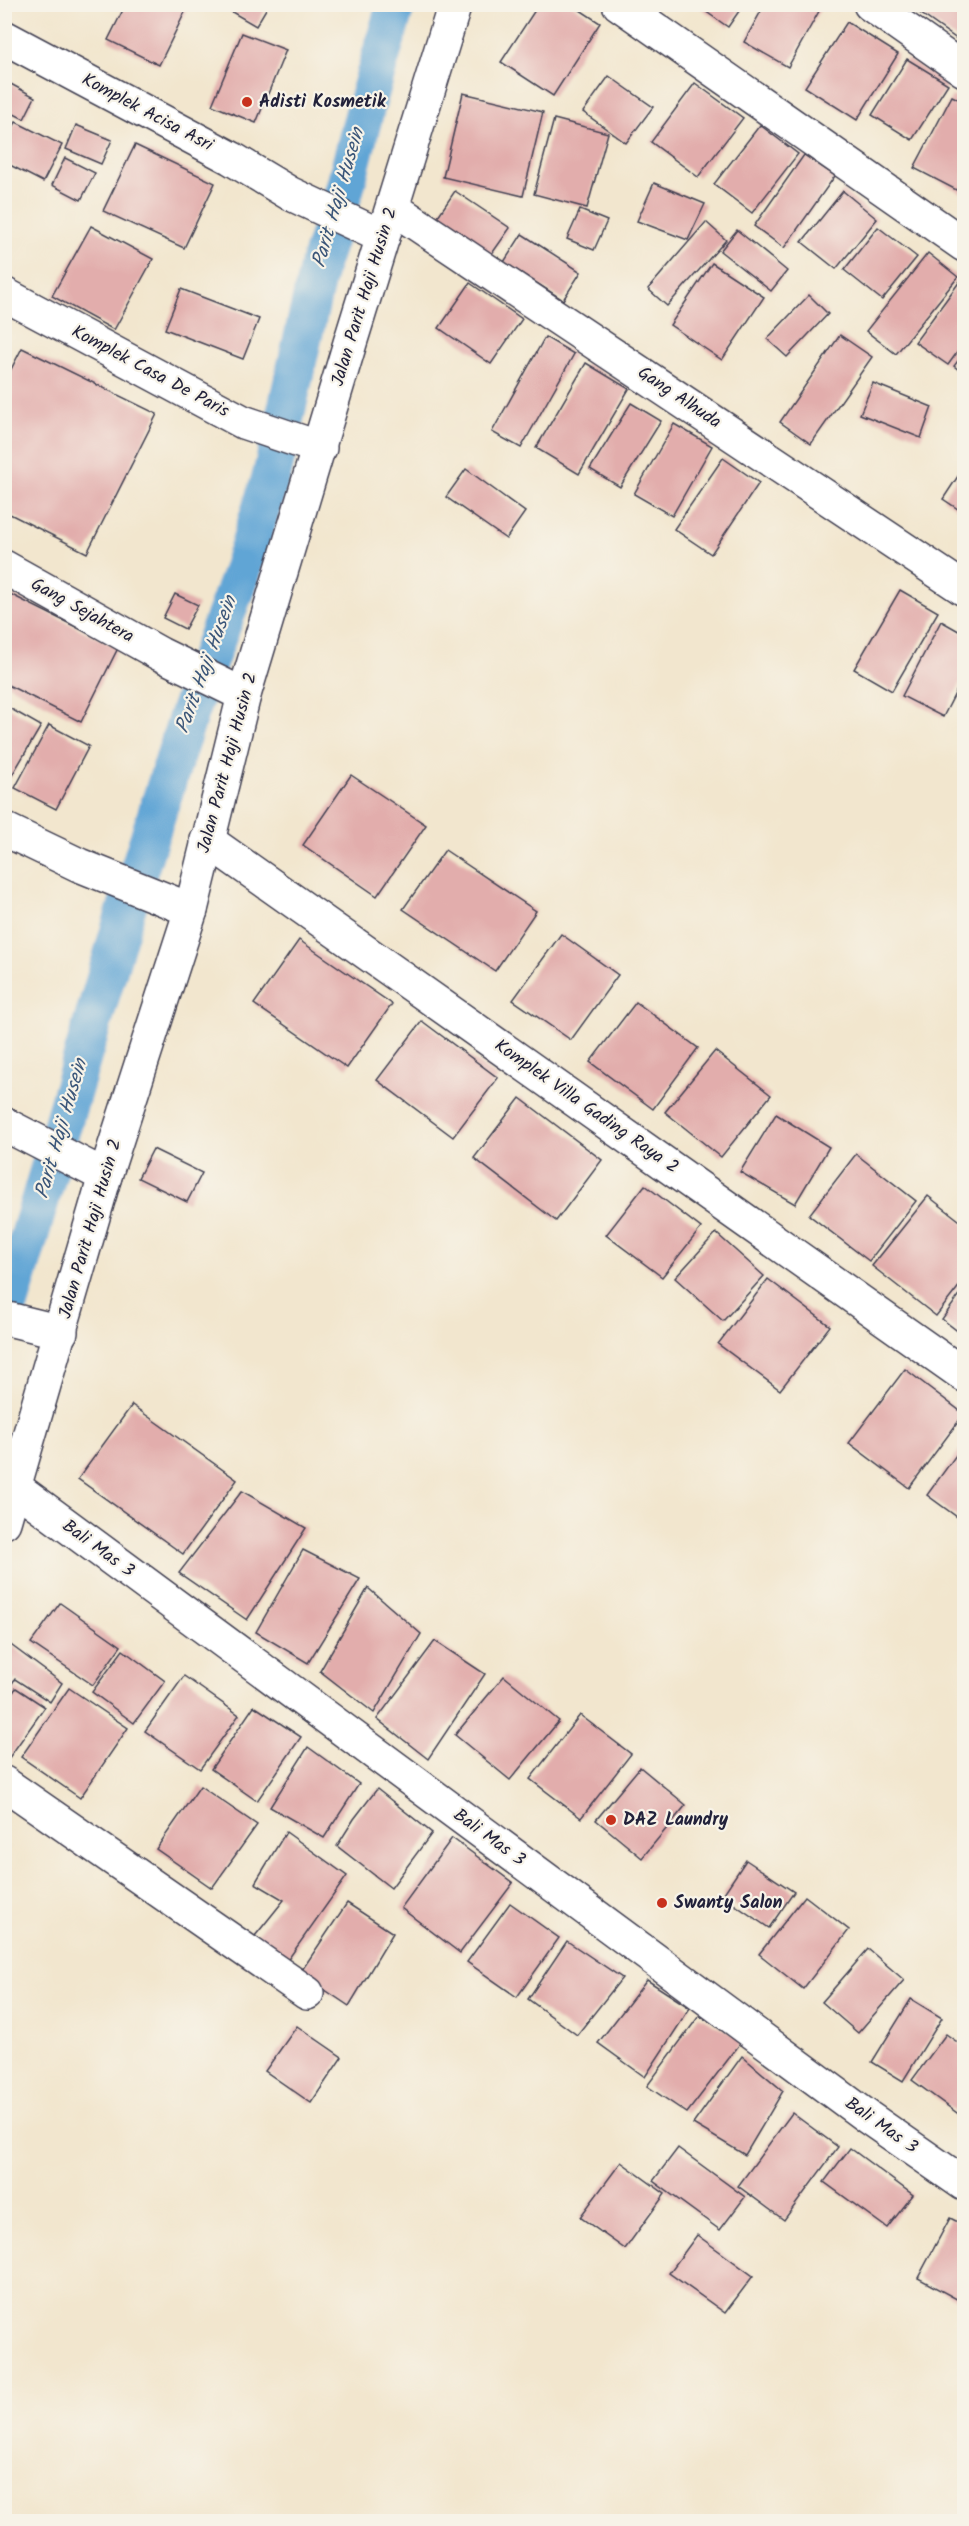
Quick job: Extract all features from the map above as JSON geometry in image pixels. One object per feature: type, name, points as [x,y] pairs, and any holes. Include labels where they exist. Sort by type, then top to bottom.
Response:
[{"type":"street","name":"Jalan Parit Haji Husin 2","points":[[4,1522],[61,1332],[97,1171],[207,840],[237,691],[310,444],[380,224],[455,4]]},
{"type":"street","points":[[619,4],[964,245]]},
{"type":"street","points":[[870,4],[964,70]]},
{"type":"street","name":"Komplek Acisa Asri","points":[[4,36],[231,158],[289,193],[380,224]]},
{"type":"street","name":"Gang Alhuda","points":[[380,224],[964,589]]},
{"type":"street","name":"Komplek Casa De Paris","points":[[4,294],[243,422],[310,444]]},
{"type":"street","name":"Gang Sejahtera","points":[[4,567],[160,654],[237,691]]},
{"type":"street","points":[[4,829],[79,865],[184,907]]},
{"type":"street","name":"Komplek Villa Gading Raya 2","points":[[207,840],[964,1375]]},
{"type":"street","points":[[4,1124],[97,1171]]},
{"type":"street","points":[[14,1321],[61,1332]]},
{"type":"street","name":"Bali Mas 3","points":[[16,1488],[868,2118],[964,2184]]},
{"type":"street","points":[[4,1783],[307,1992]]},
{"type":"building","points":[[126,4],[188,6],[159,65],[108,40]]},
{"type":"building","points":[[218,4],[269,4],[256,26]]},
{"type":"building","points":[[539,4],[571,4],[600,23],[553,96],[501,62]]},
{"type":"building","points":[[695,4],[744,4],[728,27]]},
{"type":"building","points":[[765,4],[823,4],[788,67],[744,42]]},
{"type":"building","points":[[907,4],[964,4],[964,44]]},
{"type":"building","points":[[847,22],[898,54],[857,120],[805,87]]},
{"type":"building","points":[[242,33],[286,50],[256,123],[212,105]]},
{"type":"building","points":[[907,59],[948,84],[912,140],[872,115]]},
{"type":"building","points":[[609,76],[653,107],[626,143],[583,112]]},
{"type":"building","points":[[7,82],[35,97],[24,119],[4,109],[4,87]]},
{"type":"building","points":[[695,83],[743,118],[698,177],[651,142]]},
{"type":"building","points":[[463,93],[543,112],[523,196],[443,177]]},
{"type":"building","points":[[952,96],[964,102],[964,194],[914,168]]},
{"type":"building","points":[[554,119],[608,133],[587,208],[534,194]]},
{"type":"building","points":[[16,122],[62,145],[43,182],[4,162],[4,144]]},
{"type":"building","points":[[76,125],[112,140],[101,164],[66,149]]},
{"type":"building","points":[[760,125],[798,154],[752,213],[714,184]]},
{"type":"building","points":[[135,145],[215,183],[184,248],[103,211]]},
{"type":"building","points":[[804,155],[835,176],[784,248],[754,226]]},
{"type":"building","points":[[65,158],[95,173],[81,200],[52,185]]},
{"type":"building","points":[[654,183],[705,204],[688,240],[637,221]]},
{"type":"building","points":[[455,191],[510,228],[491,255],[436,219]]},
{"type":"building","points":[[843,191],[877,219],[836,269],[802,242]]},
{"type":"building","points":[[580,210],[607,221],[594,250],[567,239]]},
{"type":"building","points":[[706,222],[726,240],[667,306],[648,289]]},
{"type":"building","points":[[91,226],[153,259],[114,330],[52,296]]},
{"type":"building","points":[[878,227],[917,257],[882,300],[844,270]]},
{"type":"building","points":[[737,230],[787,271],[771,291],[720,251]]},
{"type":"building","points":[[522,234],[581,272],[563,300],[504,262]]},
{"type":"building","points":[[928,253],[958,277],[896,354],[866,331]]},
{"type":"building","points":[[712,263],[764,297],[722,360],[670,325]]},
{"type":"building","points":[[963,277],[964,343],[948,365],[915,342]]},
{"type":"building","points":[[470,283],[522,319],[491,364],[439,328]]},
{"type":"building","points":[[181,289],[259,319],[243,359],[165,329]]},
{"type":"building","points":[[809,295],[828,314],[787,357],[767,339]]},
{"type":"building","points":[[840,335],[872,357],[811,444],[780,422]]},
{"type":"building","points":[[545,337],[574,354],[521,448],[492,432]]},
{"type":"building","points":[[22,348],[157,414],[87,553],[4,511],[4,383]]},
{"type":"building","points":[[964,353],[964,374],[954,366]]},
{"type":"building","points":[[586,363],[629,389],[579,474],[536,448]]},
{"type":"building","points":[[873,383],[932,407],[921,438],[860,414]]},
{"type":"building","points":[[631,403],[661,421],[620,487],[590,469]]},
{"type":"building","points":[[674,424],[712,446],[672,516],[634,494]]},
{"type":"building","points":[[723,458],[759,483],[711,554],[674,529]]},
{"type":"building","points":[[964,467],[964,513],[943,499]]},
{"type":"building","points":[[466,469],[525,512],[506,539],[446,497]]},
{"type":"building","points":[[900,590],[938,612],[892,691],[854,669]]},
{"type":"building","points":[[4,591],[118,648],[81,722],[4,683]]},
{"type":"building","points":[[175,594],[198,605],[185,629],[163,618]]},
{"type":"building","points":[[941,621],[964,634],[964,676],[943,717],[902,696]]},
{"type":"building","points":[[4,705],[41,726],[11,777],[4,773]]},
{"type":"building","points":[[49,725],[89,746],[56,809],[15,788]]},
{"type":"building","points":[[351,775],[426,825],[377,896],[303,845]]},
{"type":"building","points":[[445,850],[536,911],[495,971],[403,909]]},
{"type":"building","points":[[561,934],[618,975],[571,1040],[513,1000]]},
{"type":"building","points":[[299,940],[392,1004],[347,1068],[254,1004]]},
{"type":"building","points":[[636,1002],[698,1048],[653,1109],[590,1062]]},
{"type":"building","points":[[422,1021],[498,1078],[453,1137],[377,1080]]},
{"type":"building","points":[[715,1051],[771,1095],[721,1157],[665,1112]]},
{"type":"building","points":[[520,1098],[602,1160],[556,1221],[474,1158]]},
{"type":"building","points":[[776,1114],[829,1147],[795,1204],[740,1172]]},
{"type":"building","points":[[153,1149],[202,1173],[187,1202],[138,1178]]},
{"type":"building","points":[[856,1154],[916,1201],[869,1261],[809,1215]]},
{"type":"building","points":[[645,1185],[701,1228],[662,1277],[606,1235]]},
{"type":"building","points":[[928,1196],[964,1224],[964,1280],[936,1316],[872,1266]]},
{"type":"building","points":[[716,1233],[764,1276],[723,1321],[675,1278]]},
{"type":"building","points":[[768,1279],[830,1326],[780,1390],[718,1344]]},
{"type":"building","points":[[964,1289],[964,1336],[942,1319]]},
{"type":"building","points":[[905,1369],[964,1414],[909,1488],[849,1443]]},
{"type":"building","points":[[132,1405],[237,1480],[183,1554],[78,1479]]},
{"type":"building","points":[[964,1444],[964,1522],[927,1495]]},
{"type":"building","points":[[242,1491],[306,1528],[247,1620],[179,1573]]},
{"type":"building","points":[[303,1550],[360,1579],[308,1663],[256,1632]]},
{"type":"building","points":[[368,1588],[421,1634],[374,1713],[320,1671]]},
{"type":"building","points":[[60,1603],[121,1646],[93,1685],[31,1643]]},
{"type":"building","points":[[4,1640],[62,1683],[50,1702],[15,1679],[4,1695]]},
{"type":"building","points":[[435,1641],[485,1674],[428,1759],[377,1719]]},
{"type":"building","points":[[123,1650],[165,1681],[134,1723],[92,1692]]},
{"type":"building","points":[[184,1676],[239,1715],[200,1769],[145,1731]]},
{"type":"building","points":[[504,1676],[559,1721],[510,1780],[455,1735]]},
{"type":"building","points":[[16,1688],[45,1707],[6,1762],[4,1699],[7,1701]]},
{"type":"building","points":[[69,1688],[128,1728],[80,1798],[21,1757]]},
{"type":"building","points":[[254,1706],[301,1737],[257,1801],[211,1769]]},
{"type":"building","points":[[580,1715],[631,1754],[581,1818],[530,1779]]},
{"type":"building","points":[[308,1747],[359,1784],[324,1838],[270,1807]]},
{"type":"building","points":[[640,1767],[686,1805],[642,1858],[596,1820]]},
{"type":"building","points":[[200,1786],[257,1825],[212,1888],[156,1849]]},
{"type":"building","points":[[377,1789],[432,1833],[391,1888],[337,1846]]},
{"type":"building","points":[[286,1832],[347,1876],[287,1961],[255,1936],[284,1900],[255,1883]]},
{"type":"building","points":[[452,1838],[513,1883],[460,1953],[401,1908]]},
{"type":"building","points":[[746,1860],[794,1892],[769,1928],[722,1896]]},
{"type":"building","points":[[805,1896],[849,1930],[803,1989],[759,1954]]},
{"type":"building","points":[[347,1903],[393,1933],[349,2006],[300,1973]]},
{"type":"building","points":[[510,1903],[559,1938],[517,1997],[467,1962]]},
{"type":"building","points":[[567,1941],[622,1978],[577,2035],[528,1999]]},
{"type":"building","points":[[868,1949],[904,1980],[858,2033],[822,2002]]},
{"type":"building","points":[[647,1980],[690,2008],[645,2077],[598,2043]]},
{"type":"building","points":[[911,1999],[942,2018],[903,2081],[872,2062]]},
{"type":"building","points":[[699,2016],[743,2040],[687,2113],[647,2086]]},
{"type":"building","points":[[297,2026],[342,2057],[311,2103],[265,2071]]},
{"type":"building","points":[[946,2034],[964,2047],[964,2118],[912,2080]]},
{"type":"building","points":[[742,2056],[783,2091],[745,2155],[693,2124]]},
{"type":"building","points":[[792,2113],[838,2147],[784,2220],[738,2186]]},
{"type":"building","points":[[678,2148],[745,2197],[720,2230],[653,2181]]},
{"type":"building","points":[[850,2148],[913,2195],[887,2228],[824,2182]]},
{"type":"building","points":[[621,2162],[665,2194],[625,2249],[580,2217]]},
{"type":"building","points":[[950,2218],[964,2225],[964,2303],[918,2278]]},
{"type":"building","points":[[697,2235],[753,2276],[725,2313],[669,2273]]},
{"type":"waterway","name":"Parit Haji Husein","points":[[4,1322],[122,923],[189,713],[240,576],[272,474],[319,266],[345,188],[396,4]]},
{"type":"place","name":"Adisti Kosmetik","points":[[247,102]]},
{"type":"place","name":"DAZ Laundry","points":[[611,1820]]},
{"type":"place","name":"Swanty Salon","points":[[662,1903]]}]
